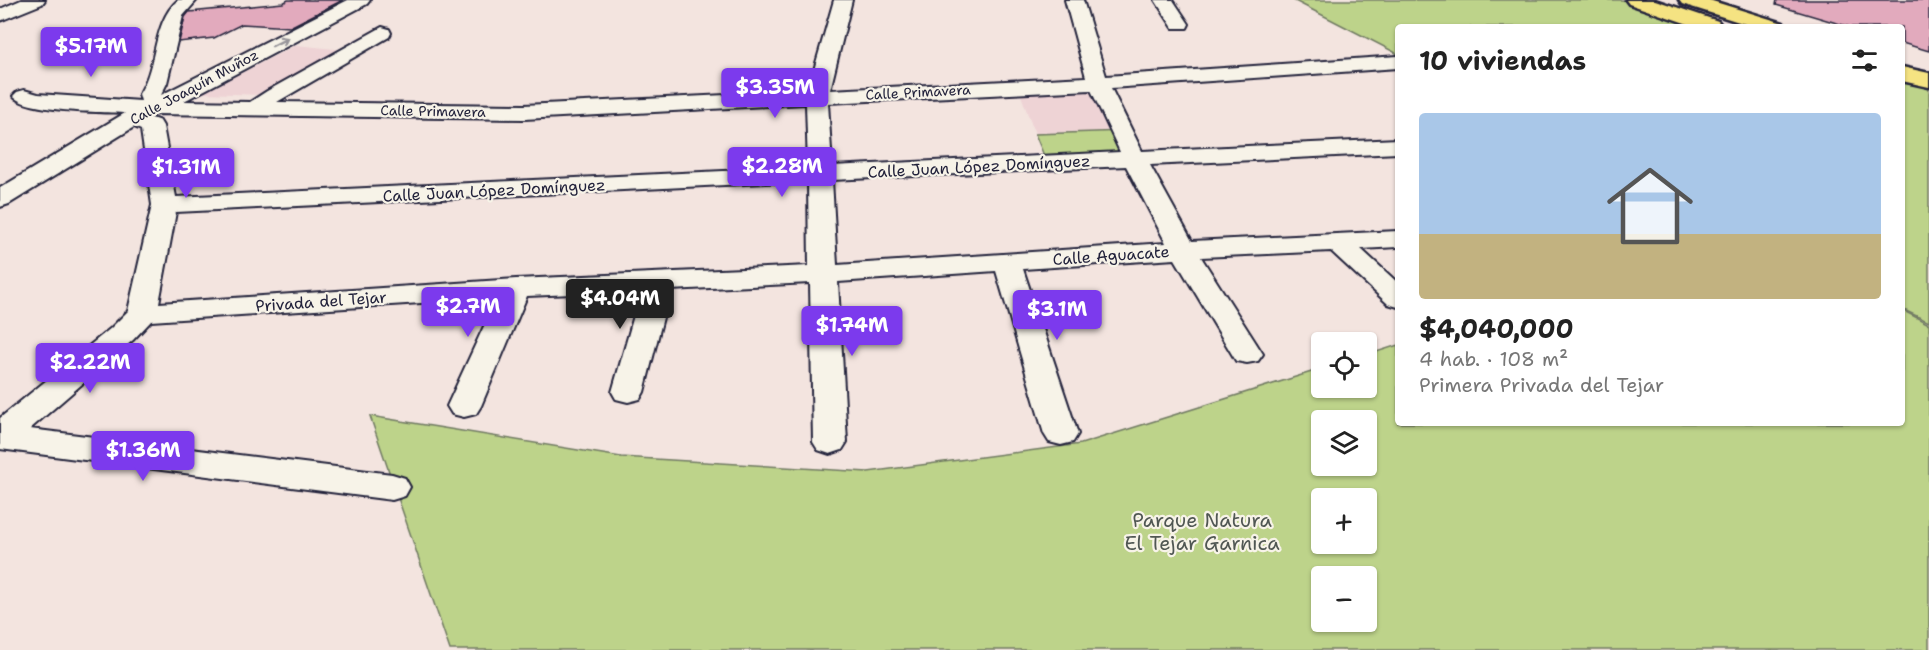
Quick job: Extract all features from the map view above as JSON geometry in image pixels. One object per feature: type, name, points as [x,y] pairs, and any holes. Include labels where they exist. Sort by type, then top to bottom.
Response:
[{"type":"highway","points":[[1635,0],[1710,24]]},
{"type":"highway","points":[[1657,0],[1728,24]]},
{"type":"highway","points":[[1671,0],[1748,24]]},
{"type":"highway","points":[[1689,0],[1766,24]]},
{"type":"highway","points":[[1905,67],[1929,72]]},
{"type":"highway","points":[[1905,75],[1929,81]]},
{"type":"street","points":[[0,15],[36,0]]},
{"type":"street","points":[[0,437],[122,334],[142,313],[165,204],[152,126],[143,113],[157,83],[174,16],[188,0]]},
{"type":"street","name":"Calle Joaquín Muñoz","points":[[0,199],[143,113],[361,0]]},
{"type":"street","points":[[831,442],[818,98],[843,0]]},
{"type":"street","points":[[1074,0],[1098,83],[1134,158],[1183,250],[1247,354]]},
{"type":"street","points":[[1164,0],[1180,24]]},
{"type":"street","points":[[257,107],[382,33]]},
{"type":"street","name":"Calle Primavera","points":[[0,95],[125,107],[143,113],[257,107],[515,112],[1098,83],[1395,62]]},
{"type":"street","points":[[157,83],[166,86],[200,83]]},
{"type":"street","name":"Calle Juan López Domínguez","points":[[165,204],[820,175],[1395,146]]},
{"type":"street","name":"Calle Aguacate","points":[[825,274],[1183,250],[1395,239]]},
{"type":"street","points":[[1337,242],[1395,295]]},
{"type":"street","points":[[1007,263],[1060,434]]},
{"type":"street","name":"Privada del Tejar","points":[[142,313],[516,288],[825,274]]},
{"type":"street","points":[[628,392],[658,281]]},
{"type":"street","points":[[464,406],[516,288]]},
{"type":"street","points":[[0,437],[392,487]]},
{"type":"shaded area","points":[[296,45],[345,50],[265,95],[202,93]]},
{"type":"shaded area","points":[[1103,82],[1126,131],[1035,134],[1018,87]]},
{"type":"green space","points":[[1293,0],[1623,0],[1693,24],[1395,24],[1395,52]]},
{"type":"green space","points":[[1905,81],[1929,86],[1929,322],[1905,310]]},
{"type":"green space","points":[[1126,131],[1136,153],[1045,158],[1035,134]]},
{"type":"green space","name":"Parque Natura El Tejar Garnica","points":[[1905,312],[1929,324],[1929,650],[450,650],[370,416],[621,457],[868,472],[1081,444],[1311,372],[1311,398],[1377,398],[1377,352],[1395,346],[1395,426],[1905,426]]},
{"type":"building","points":[[288,0],[343,0],[290,27],[242,24],[214,38],[179,42],[185,17],[189,12],[283,3]]},
{"type":"building","points":[[1777,0],[1929,0],[1929,51],[1905,44],[1905,24],[1840,24],[1776,5]]}]
